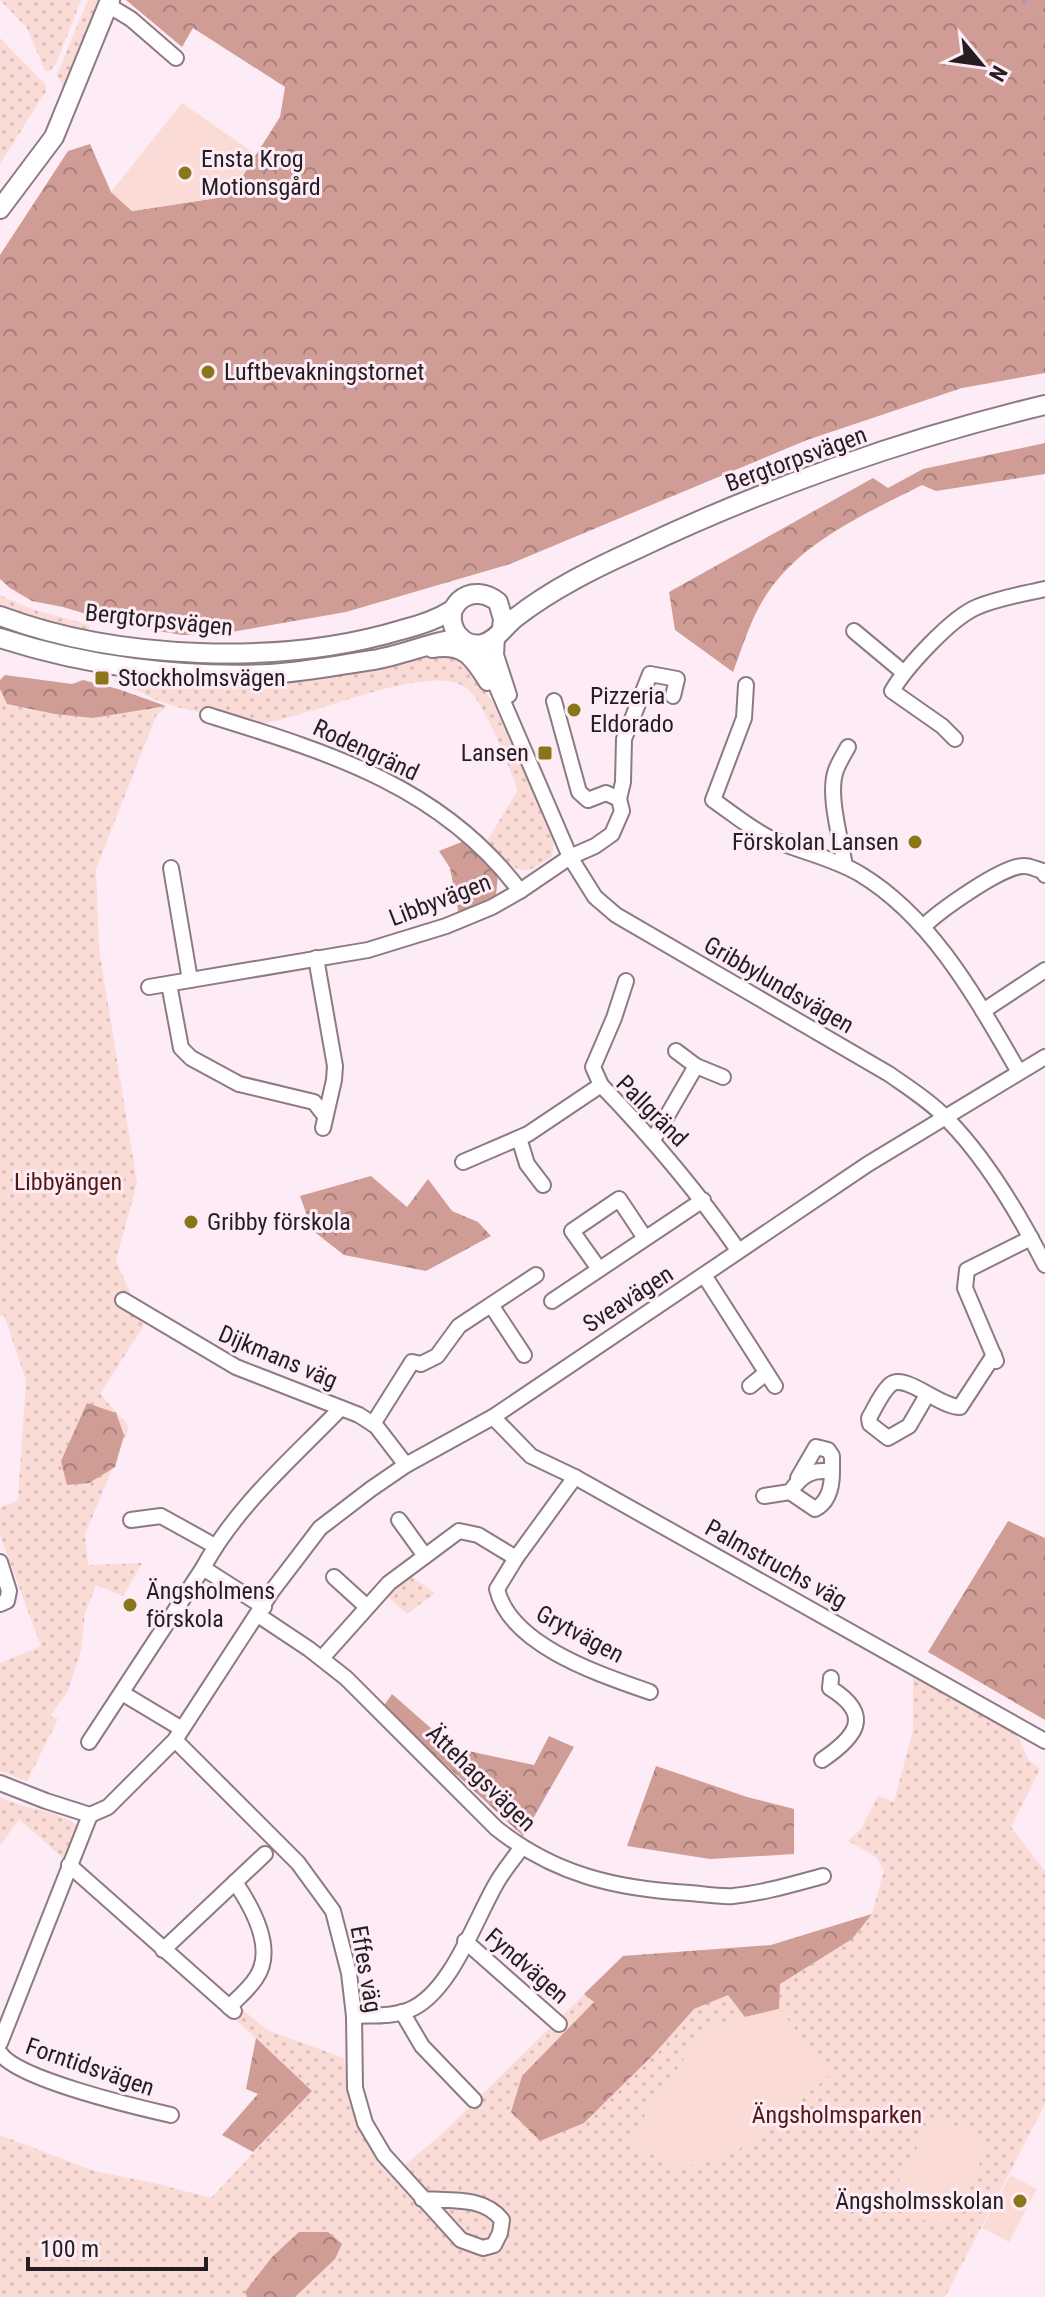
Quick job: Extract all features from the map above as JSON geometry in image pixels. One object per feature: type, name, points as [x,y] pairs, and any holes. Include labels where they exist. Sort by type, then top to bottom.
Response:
[{"type":"main road","points":[[0,209],[54,137],[109,2]]},
{"type":"main road","name":"Bergtorpsvägen","points":[[0,638],[36,650],[92,662],[166,671],[271,674],[376,659],[465,640],[484,643],[535,603],[637,549],[763,496],[974,422],[1045,405]]},
{"type":"main road","name":"Bergtorpsvägen","points":[[0,616],[66,635],[197,654],[268,652],[336,646],[401,630],[453,609],[458,601],[473,594],[483,594],[498,602],[513,601],[572,581]]},
{"type":"main road","points":[[498,602],[503,619],[500,632]]},
{"type":"main road","points":[[453,609],[450,619],[453,629],[465,640]]},
{"type":"street","points":[[109,2],[176,58]]},
{"type":"street","points":[[955,739],[942,726],[892,691],[903,672],[933,641],[975,608],[1045,589]]},
{"type":"street","points":[[854,631],[903,672]]},
{"type":"street","name":"Gribbylundsvägen","points":[[500,632],[496,655],[511,700],[515,730]]},
{"type":"street","name":"Gribbylundsvägen","points":[[465,640],[483,655],[570,857],[595,897],[616,915],[889,1074],[947,1118],[986,1165],[1045,1265]]},
{"type":"street","points":[[376,659],[438,649],[453,649],[465,654],[473,661],[493,692],[503,715],[515,730]]},
{"type":"street","name":"Libbyvägen","points":[[149,987],[368,950],[446,926],[492,907],[612,834],[622,811],[619,799],[624,739],[650,674],[677,679],[673,696]]},
{"type":"street","points":[[746,685],[744,718],[713,800],[771,839],[845,866],[886,892],[923,927],[983,1011],[1019,1072]]},
{"type":"street","points":[[554,701],[579,792],[588,800],[606,793],[619,799]]},
{"type":"street","name":"Rodengränd","points":[[208,715],[301,744],[376,773],[466,832],[500,865],[520,891]]},
{"type":"street","points":[[845,866],[835,807],[834,779],[836,768],[848,747]]},
{"type":"street","points":[[923,927],[939,911],[1003,872],[1023,865],[1043,871],[1045,875]]},
{"type":"street","points":[[171,868],[190,980]]},
{"type":"street","points":[[169,984],[181,1048],[191,1058],[239,1084],[314,1102],[324,1122],[335,1066],[316,958]]},
{"type":"street","points":[[983,1011],[1045,970]]},
{"type":"street","points":[[601,1085],[593,1067],[626,981]]},
{"type":"street","points":[[676,1051],[696,1066],[723,1077]]},
{"type":"street","name":"Sveavägen","points":[[90,1815],[108,1807],[178,1734],[272,1591],[320,1528],[406,1465],[493,1417],[868,1164],[1045,1057]]},
{"type":"street","points":[[653,1140],[696,1066]]},
{"type":"street","name":"Pallgränd","points":[[463,1162],[519,1138],[601,1085],[653,1140],[703,1200],[738,1250]]},
{"type":"street","points":[[519,1138],[527,1164],[543,1185]]},
{"type":"street","points":[[599,1269],[572,1231],[619,1199],[645,1238]]},
{"type":"street","points":[[552,1301],[703,1200]]},
{"type":"street","points":[[927,1395],[949,1407],[960,1407],[995,1358],[965,1288],[967,1270],[1031,1238]]},
{"type":"street","points":[[373,1424],[412,1362],[421,1364],[437,1356],[459,1326],[536,1275]]},
{"type":"street","points":[[704,1275],[775,1386]]},
{"type":"street","name":"Dijkmans väg","points":[[123,1300],[236,1367],[341,1408],[373,1424],[406,1465]]},
{"type":"street","points":[[491,1305],[524,1355]]},
{"type":"street","points":[[750,1386],[766,1373]]},
{"type":"street","points":[[89,1742],[215,1546],[258,1492],[341,1408]]},
{"type":"street","name":"Palmstruchs väg","points":[[493,1417],[531,1456],[575,1477],[1045,1741]]},
{"type":"street","points":[[816,1447],[828,1450],[832,1456],[832,1486],[822,1506],[815,1509],[794,1486],[816,1447]]},
{"type":"street","points":[[764,1496],[794,1486],[805,1474],[821,1470],[832,1472]]},
{"type":"street","name":"Grytvägen","points":[[575,1477],[497,1589],[500,1603],[515,1624],[558,1653],[599,1674],[650,1692]]},
{"type":"street","points":[[131,1520],[161,1516],[215,1546]]},
{"type":"street","points":[[399,1520],[425,1556]]},
{"type":"street","points":[[322,1658],[389,1583],[459,1531],[478,1535],[516,1558]]},
{"type":"street","points":[[0,1562],[9,1591],[7,1601],[0,1604]]},
{"type":"street","points":[[203,1568],[261,1611]]},
{"type":"street","points":[[334,1577],[367,1607]]},
{"type":"street","name":"Ättehagsvägen","points":[[261,1611],[322,1658],[394,1723],[496,1828],[521,1848],[603,1883],[644,1891],[731,1896],[773,1890],[823,1876]]},
{"type":"street","points":[[822,1760],[845,1744],[854,1730],[856,1715],[847,1698],[830,1688],[831,1678]]},
{"type":"street","points":[[122,1693],[178,1734]]},
{"type":"street","name":"Effes väg","points":[[178,1734],[298,1863],[333,1911],[343,1945],[354,2016],[355,2088],[365,2123],[384,2155],[422,2199],[461,2240],[483,2248],[494,2245],[502,2220],[494,2210],[475,2202],[422,2199]]},
{"type":"street","points":[[0,1783],[90,1815]]},
{"type":"street","name":"Forntidsvägen","points":[[0,2043],[90,1815]]},
{"type":"street","name":"Fyndvägen","points":[[354,2016],[391,2015],[427,1999],[444,1980],[498,1879],[521,1848]]},
{"type":"street","points":[[163,1950],[265,1854]]},
{"type":"street","points":[[69,1865],[232,2009],[256,1978],[263,1962],[262,1937],[247,1900],[235,1882]]},
{"type":"street","name":"Fyndvägen","points":[[465,1941],[559,2024]]},
{"type":"street","points":[[402,2012],[422,2046],[474,2100]]},
{"type":"street","name":"Forntidsvägen","points":[[0,2053],[14,2067],[113,2102],[171,2115]]},
{"type":"green space","points":[[0,0],[81,0],[57,62],[50,71],[45,71],[27,28]]},
{"type":"green space","points":[[88,0],[101,0],[67,94],[57,75]]},
{"type":"green space","points":[[126,0],[1045,0],[1045,373],[962,388],[807,440],[510,564],[346,612],[214,635],[182,635],[123,625],[32,601],[0,579],[0,255],[68,151],[90,144],[111,192],[132,211],[230,196],[280,117],[285,87],[193,28],[182,47]]},
{"type":"green space","points":[[0,38],[45,84],[46,91],[0,164]]},
{"type":"green space","name":"Ensta Krog Motionsgård","points":[[182,103],[255,154],[230,196],[132,211],[111,192]]},
{"type":"green space","points":[[1045,443],[1045,474],[936,491],[922,485],[852,521],[809,550],[789,567],[758,609],[733,672],[675,630],[669,592],[873,478],[888,488],[923,469]]},
{"type":"green space","points":[[0,595],[31,609],[90,625],[88,633],[0,609]]},
{"type":"green space","points":[[445,653],[465,659],[496,708],[554,840],[552,856],[531,869],[514,867],[489,842],[518,790],[488,719],[473,694],[465,687],[448,681],[424,681],[368,693],[284,719],[257,723],[175,706],[112,681],[124,676],[232,682],[370,667]]},
{"type":"green space","points":[[5,675],[72,684],[83,680],[166,706],[93,718],[55,714],[7,704],[0,689],[0,680]]},
{"type":"green space","name":"Libbyängen","points":[[0,689],[7,704],[93,718],[166,706],[156,716],[96,869],[99,949],[137,1183],[116,1260],[144,1325],[100,1394],[129,1427],[85,1535],[88,1565],[142,1563],[123,1596],[96,1585],[85,1613],[81,1650],[68,1691],[50,1716],[58,1719],[27,1781],[0,1771],[0,1663],[41,1646],[0,1535],[0,1508],[18,1500],[26,1380],[4,1315],[0,1316]]},
{"type":"green space","points":[[464,841],[498,875],[496,895],[459,915],[450,868],[439,851]]},
{"type":"green space","points":[[371,1176],[407,1207],[428,1179],[452,1211],[478,1222],[491,1236],[426,1271],[344,1255],[312,1230],[300,1196]]},
{"type":"green space","points":[[87,1403],[116,1413],[124,1435],[115,1467],[89,1483],[67,1485],[61,1461]]},
{"type":"green space","points":[[1008,1521],[1045,1538],[1045,1720],[928,1652]]},
{"type":"green space","points":[[409,1575],[435,1593],[407,1614],[386,1595]]},
{"type":"green space","name":"Ängsholmsparken","points":[[913,1676],[1017,1735],[1028,1759],[1040,1769],[1011,1827],[1045,1871],[1045,2104],[945,2297],[0,2297],[0,2135],[94,2171],[211,2198],[312,2091],[234,2018],[241,2008],[267,2030],[344,2058],[359,2123],[374,2153],[396,2178],[406,2164],[443,2133],[623,1956],[771,1945],[872,1914],[884,1870],[876,1857],[848,1841],[861,1829],[878,1796],[894,1802],[913,1730]]},
{"type":"green space","points":[[392,1694],[433,1730],[442,1751],[459,1749],[534,1765],[549,1736],[574,1747],[523,1836],[383,1707]]},
{"type":"green space","points":[[656,1766],[747,1797],[794,1809],[794,1854],[710,1859],[627,1846]]},
{"type":"green space","points":[[0,1797],[77,1825],[65,1860],[19,1819],[0,1846]]},
{"type":"green space","points":[[872,1914],[852,1939],[780,1984],[779,2009],[745,2017],[728,1995],[694,2009],[654,2054],[584,2123],[540,2141],[511,2112],[522,2076],[594,2002],[584,1994],[623,1956],[771,1945]]},
{"type":"green space","points":[[779,2009],[832,2074],[737,2151],[677,2170],[628,2140],[707,2026]]},
{"type":"green space","points":[[256,2038],[312,2091],[253,2152],[222,2135],[258,2094],[246,2089]]},
{"type":"green space","points":[[936,2114],[990,2145],[942,2230],[888,2200]]},
{"type":"green space","points":[[1010,2175],[1037,2189],[1009,2242],[982,2228]]},
{"type":"green space","points":[[299,2232],[328,2232],[342,2244],[335,2259],[295,2297],[247,2297],[245,2292],[272,2257]]},
{"type":"place","name":"Ensta Krog Motionsgård","points":[[185,173]]},
{"type":"place","name":"Luftbevakningstornet","points":[[208,372]]},
{"type":"place","name":"Stockholmsvägen","points":[[102,678]]},
{"type":"place","name":"Pizzeria Eldorado","points":[[574,710]]},
{"type":"place","name":"Lansen","points":[[545,753]]},
{"type":"place","name":"Förskolan Lansen","points":[[915,842]]},
{"type":"place","name":"Gribby förskola","points":[[191,1222]]},
{"type":"place","name":"Ängsholmens förskola","points":[[130,1605]]},
{"type":"place","name":"Ängsholmsskolan","points":[[1020,2201]]}]
